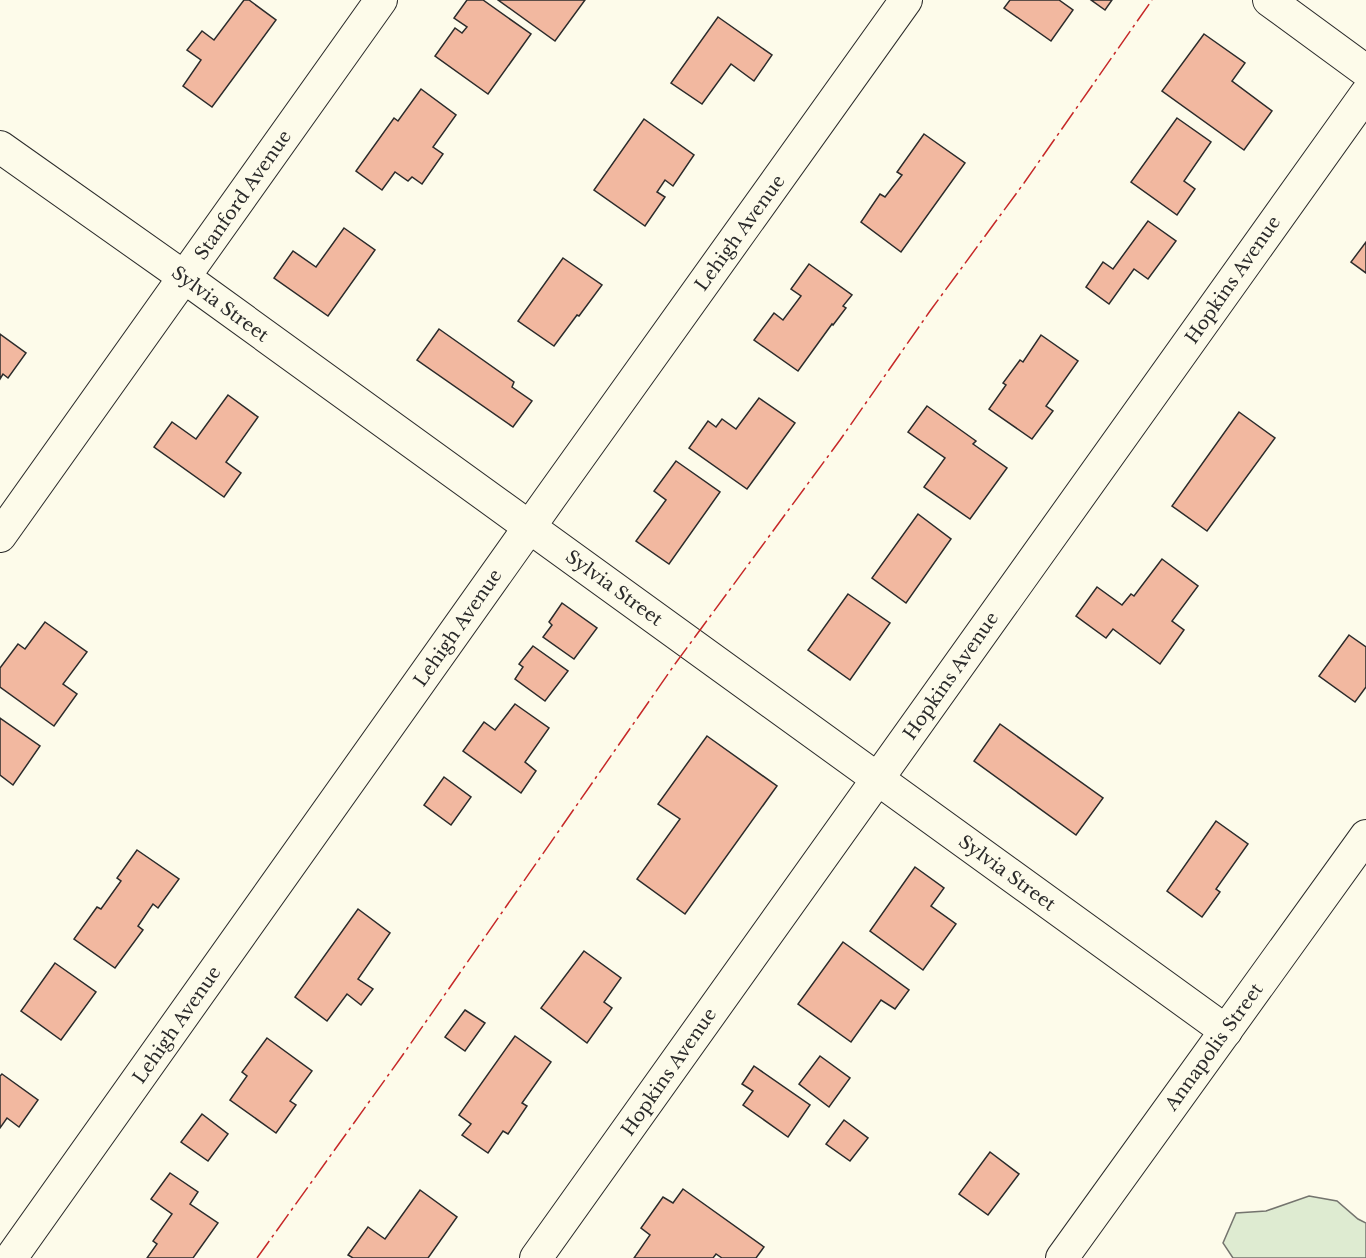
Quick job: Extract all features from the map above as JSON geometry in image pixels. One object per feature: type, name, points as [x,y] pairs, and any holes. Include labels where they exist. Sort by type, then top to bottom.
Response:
[{"type":"street","name":"Stanford Avenue","points":[[0,536],[381,0]]},
{"type":"street","name":"Lehigh Avenue","points":[[11,1258],[906,0]]},
{"type":"street","points":[[1269,0],[1366,71]]},
{"type":"street","name":"Hopkins Avenue","points":[[536,1258],[1366,94]]},
{"type":"street","name":"Sylvia Street","points":[[0,147],[184,277],[1226,1031]]},
{"type":"street","name":"Annapolis Street","points":[[1062,1258],[1366,836]]},
{"type":"green space","points":[[1309,1196],[1337,1201],[1366,1223],[1366,1258],[1233,1258],[1223,1243],[1236,1213],[1266,1211]]},
{"type":"building","points":[[244,0],[249,0],[276,20],[212,107],[183,86],[201,60],[187,50],[202,31],[214,40]]},
{"type":"building","points":[[467,0],[483,0],[531,34],[488,94],[435,56],[455,28],[462,33],[467,27],[454,18]]},
{"type":"building","points":[[498,0],[585,0],[555,41]]},
{"type":"building","points":[[1010,0],[1059,0],[1073,10],[1051,41],[1004,8]]},
{"type":"building","points":[[1091,0],[1112,0],[1105,10]]},
{"type":"building","points":[[718,17],[772,55],[754,81],[731,64],[702,104],[671,83]]},
{"type":"building","points":[[1204,34],[1245,63],[1232,81],[1272,111],[1244,150],[1162,91]]},
{"type":"building","points":[[421,89],[456,115],[433,147],[443,154],[422,184],[412,177],[408,181],[395,172],[382,190],[356,171],[394,118],[398,121]]},
{"type":"building","points":[[1177,118],[1211,142],[1184,181],[1195,189],[1177,215],[1131,182]]},
{"type":"building","points":[[644,119],[694,155],[673,186],[665,180],[657,192],[665,197],[645,226],[594,190]]},
{"type":"building","points":[[924,134],[965,163],[901,252],[861,222],[880,194],[885,197],[902,175],[897,172]]},
{"type":"building","points":[[1148,221],[1176,241],[1148,279],[1134,269],[1109,304],[1086,287],[1103,262],[1113,269]]},
{"type":"building","points":[[344,228],[375,250],[328,316],[274,278],[293,251],[316,267]]},
{"type":"building","points":[[1366,242],[1366,273],[1351,262]]},
{"type":"building","points":[[563,258],[602,285],[554,346],[518,321]]},
{"type":"building","points":[[809,264],[852,295],[843,306],[846,308],[798,371],[754,340],[774,313],[783,320],[801,296],[791,289]]},
{"type":"building","points":[[439,329],[514,382],[512,387],[532,401],[513,427],[417,360]]},
{"type":"building","points":[[0,334],[26,353],[8,378],[3,374],[0,379]]},
{"type":"building","points":[[1041,335],[1078,361],[1046,406],[1053,411],[1032,439],[989,409],[1006,385],[1003,383],[1020,360],[1023,362]]},
{"type":"building","points":[[228,395],[258,417],[226,462],[241,473],[224,497],[154,447],[172,422],[196,439]]},
{"type":"building","points":[[759,398],[795,423],[747,489],[689,448],[708,421],[716,427],[722,419],[736,429]]},
{"type":"building","points":[[927,406],[976,441],[973,444],[1007,468],[970,519],[924,487],[945,458],[908,432]]},
{"type":"building","points":[[1239,412],[1275,438],[1207,531],[1172,506]]},
{"type":"building","points":[[676,461],[720,492],[669,564],[636,541],[666,500],[654,491]]},
{"type":"building","points":[[918,514],[951,539],[906,603],[872,578]]},
{"type":"building","points":[[1162,559],[1198,586],[1172,621],[1184,630],[1160,664],[1113,629],[1106,638],[1076,616],[1097,587],[1122,605],[1131,594],[1134,596]]},
{"type":"building","points":[[848,594],[890,623],[850,680],[808,650]]},
{"type":"building","points":[[562,603],[597,628],[574,659],[543,637],[552,625],[549,622]]},
{"type":"building","points":[[45,622],[87,652],[63,684],[77,694],[54,726],[0,687],[0,668],[18,644],[25,649]]},
{"type":"building","points":[[1349,635],[1366,647],[1366,687],[1355,702],[1319,676]]},
{"type":"building","points":[[533,646],[568,671],[545,701],[515,679],[523,667],[519,664]]},
{"type":"building","points":[[515,704],[549,728],[525,762],[536,771],[521,793],[463,751],[484,722],[495,730]]},
{"type":"building","points":[[0,718],[40,746],[13,785],[0,775]]},
{"type":"building","points":[[1000,724],[1103,798],[1076,835],[974,761]]},
{"type":"building","points":[[707,736],[777,786],[685,914],[637,879],[680,819],[658,804]]},
{"type":"building","points":[[444,777],[471,797],[451,825],[424,805]]},
{"type":"building","points":[[1216,821],[1248,844],[1216,889],[1220,892],[1202,917],[1167,891]]},
{"type":"building","points":[[137,850],[179,879],[158,908],[153,904],[138,926],[143,930],[115,968],[74,939],[97,907],[101,909],[121,881],[117,878]]},
{"type":"building","points":[[915,867],[944,888],[931,906],[956,924],[923,970],[870,931]]},
{"type":"building","points":[[358,909],[390,933],[358,979],[373,989],[361,1005],[347,994],[327,1021],[295,997]]},
{"type":"building","points":[[843,942],[909,990],[895,1009],[881,1000],[851,1042],[798,1004]]},
{"type":"building","points":[[584,951],[621,978],[604,1002],[612,1008],[587,1043],[541,1008]]},
{"type":"building","points":[[55,963],[96,992],[61,1040],[21,1011]]},
{"type":"building","points":[[465,1010],[485,1023],[465,1051],[445,1037]]},
{"type":"building","points":[[515,1036],[551,1062],[522,1103],[527,1106],[508,1134],[503,1131],[488,1153],[462,1135],[471,1124],[459,1115]]},
{"type":"building","points":[[267,1038],[312,1071],[290,1101],[296,1105],[276,1133],[230,1100],[247,1076],[242,1072]]},
{"type":"building","points":[[820,1056],[850,1078],[829,1107],[799,1084]]},
{"type":"building","points":[[754,1066],[810,1105],[788,1137],[743,1105],[753,1091],[742,1084]]},
{"type":"building","points":[[2,1074],[38,1100],[19,1127],[7,1118],[0,1128],[0,1076]]},
{"type":"building","points":[[202,1114],[228,1134],[208,1161],[181,1142]]},
{"type":"building","points":[[844,1120],[868,1138],[850,1161],[826,1144]]},
{"type":"building","points":[[990,1152],[1019,1174],[988,1215],[959,1194]]},
{"type":"building","points":[[170,1173],[198,1192],[190,1204],[218,1223],[193,1258],[147,1258],[157,1244],[153,1241],[172,1214],[151,1199]]},
{"type":"building","points":[[683,1189],[764,1247],[756,1258],[722,1258],[716,1254],[713,1258],[634,1258],[650,1235],[641,1228],[663,1197],[673,1203]]},
{"type":"building","points":[[420,1190],[457,1217],[428,1258],[353,1258],[348,1255],[368,1227],[385,1239]]},
{"type":"power","points":[[257,1258],[402,1056],[675,664],[840,440],[1152,0]]}]
